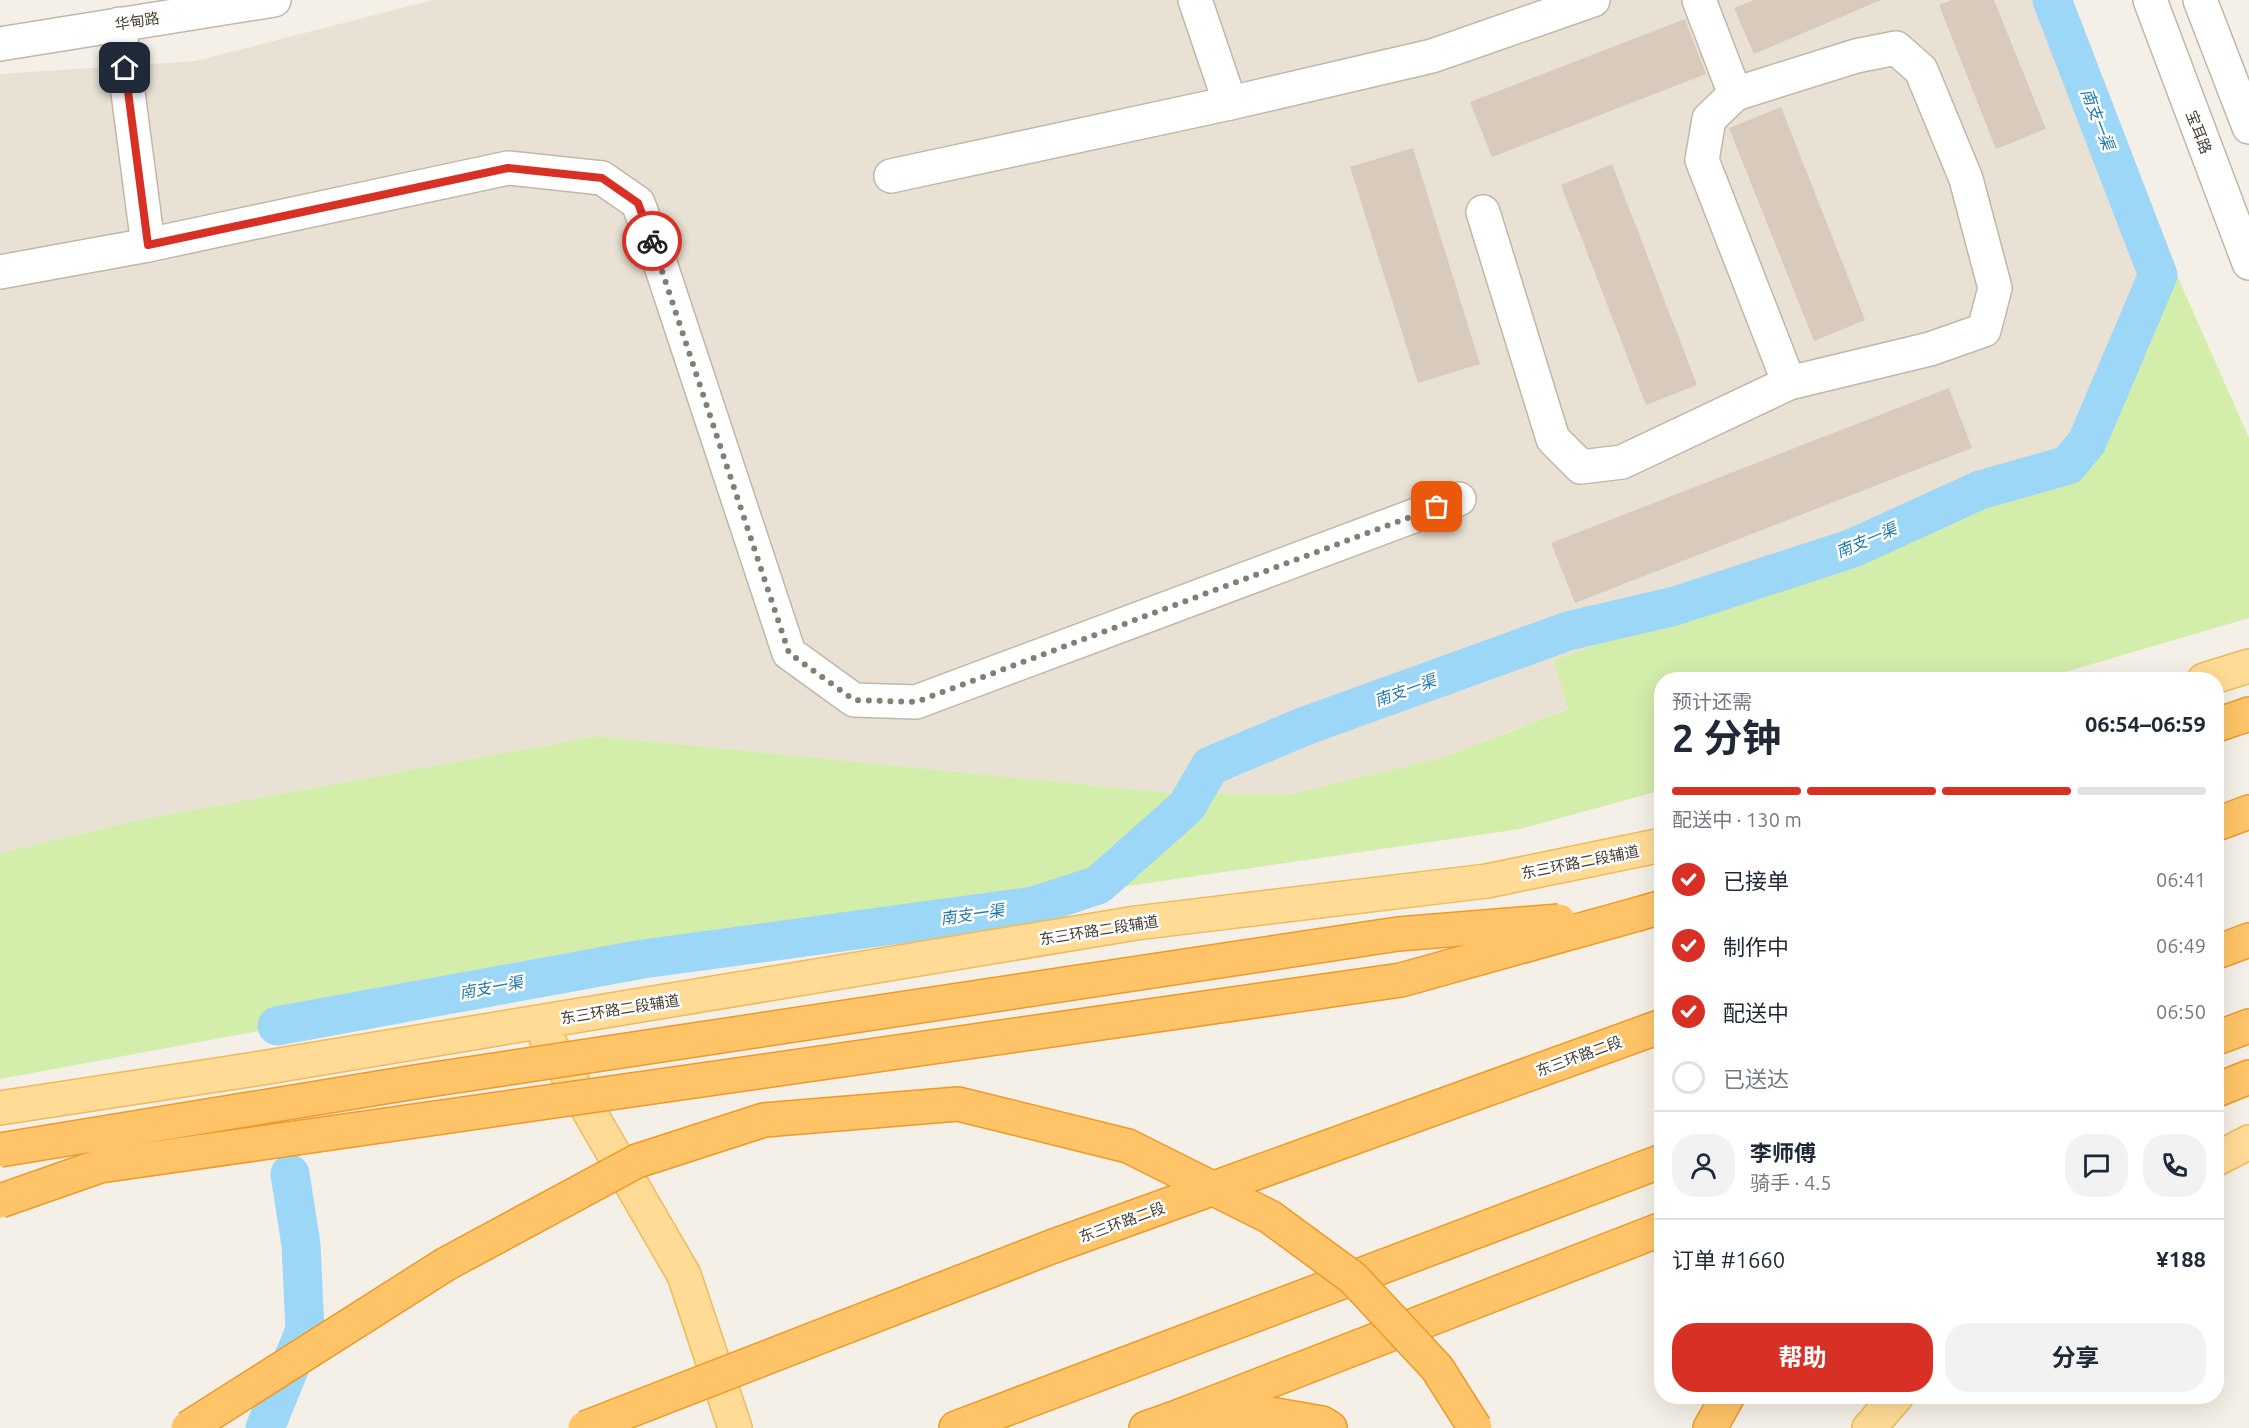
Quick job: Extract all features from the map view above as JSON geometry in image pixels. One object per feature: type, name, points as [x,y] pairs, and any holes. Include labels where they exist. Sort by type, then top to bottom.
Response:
[{"type":"highway","points":[[2224,723],[2249,714]]},
{"type":"highway","points":[[2224,821],[2249,812]]},
{"type":"highway","points":[[0,1148],[415,1082],[1398,934],[1650,911]]},
{"type":"highway","points":[[0,1201],[100,1166],[1401,980],[1650,911]]},
{"type":"highway","points":[[2224,949],[2249,940]]},
{"type":"highway","points":[[2224,1035],[2249,1026]]},
{"type":"highway","name":"东三环路二段","points":[[585,1428],[1051,1248],[1654,1029]]},
{"type":"highway","points":[[2224,1087],[2249,1077]]},
{"type":"highway","points":[[188,1428],[446,1264],[637,1161],[764,1120],[958,1104],[1128,1146],[1269,1217],[1353,1278],[1437,1368],[1475,1428]]},
{"type":"highway","points":[[956,1428],[1654,1164]]},
{"type":"highway","points":[[1159,1423],[1654,1232]]},
{"type":"highway","points":[[1710,1428],[1724,1404]]},
{"type":"highway","points":[[1159,1423],[1264,1413],[1322,1424],[1330,1428]]},
{"type":"main road","points":[[2224,674],[2249,666]]},
{"type":"main road","name":"东三环路二段辅道","points":[[0,1108],[538,1023],[1136,923],[1487,881],[1654,847]]},
{"type":"main road","points":[[538,1023],[684,1275],[735,1428]]},
{"type":"main road","points":[[0,1148],[61,1098]]},
{"type":"main road","points":[[2224,1155],[2249,1142]]},
{"type":"main road","points":[[1869,1428],[1891,1404]]},
{"type":"street","name":"华甸路","points":[[0,44],[274,0]]},
{"type":"street","points":[[1195,0],[1230,103]]},
{"type":"street","points":[[891,176],[1230,103],[1432,56],[1593,0]]},
{"type":"street","points":[[1699,0],[1735,94]]},
{"type":"street","name":"宝耳路","points":[[2150,0],[2249,263]]},
{"type":"street","points":[[2200,0],[2249,127]]},
{"type":"street","points":[[119,24],[148,245]]},
{"type":"street","points":[[1484,212],[1553,439],[1581,467],[1622,462],[1789,383],[1930,349],[1984,330],[1995,288],[1966,178],[1921,70],[1896,48],[1856,56],[1735,94],[1709,119],[1702,160],[1789,383]]},
{"type":"street","points":[[0,272],[148,245],[508,168],[602,178],[638,203],[789,653],[854,700],[916,702],[1458,499]]},
{"type":"shaded area","points":[[433,0],[2071,0],[2176,273],[2084,465],[1554,660],[1569,708],[1444,757],[1290,794],[1173,793],[597,736],[138,820],[0,853],[0,74],[196,61]]},
{"type":"green space","points":[[2176,273],[2249,438],[2249,618],[2065,672],[1654,672],[1654,792],[1520,829],[1148,883],[605,967],[0,1079],[0,853],[138,820],[597,736],[1173,793],[1290,794],[1444,757],[1568,709],[1554,660],[2084,465]]},
{"type":"building","points":[[1754,0],[1881,0],[1754,54],[1734,8]]},
{"type":"building","points":[[1952,0],[1994,0],[2046,129],[1996,149],[1939,5]]},
{"type":"building","points":[[1685,19],[1706,74],[1492,157],[1470,102]]},
{"type":"building","points":[[1781,107],[1865,320],[1814,341],[1729,128]]},
{"type":"building","points":[[1413,148],[1480,364],[1418,383],[1350,167]]},
{"type":"building","points":[[1612,164],[1697,385],[1646,405],[1561,185]]},
{"type":"building","points":[[1949,388],[1972,448],[1575,603],[1551,543]]},
{"type":"waterway","name":"南支一渠","points":[[277,1026],[643,959],[1034,906],[1098,885],[1187,806],[1210,766],[1305,726],[1568,631],[1675,606],[1853,548],[1980,490],[2068,465],[2087,442],[2158,275],[2052,0]]},
{"type":"waterway","name":"南支一渠","points":[[265,1428],[305,1330],[301,1245],[290,1174]]},
{"type":"way so far","points":[[652,241],[789,653],[854,700],[916,702],[1437,507]]},
{"type":"route","points":[[125,68],[148,245],[508,168],[602,178],[638,203],[652,241]]}]
